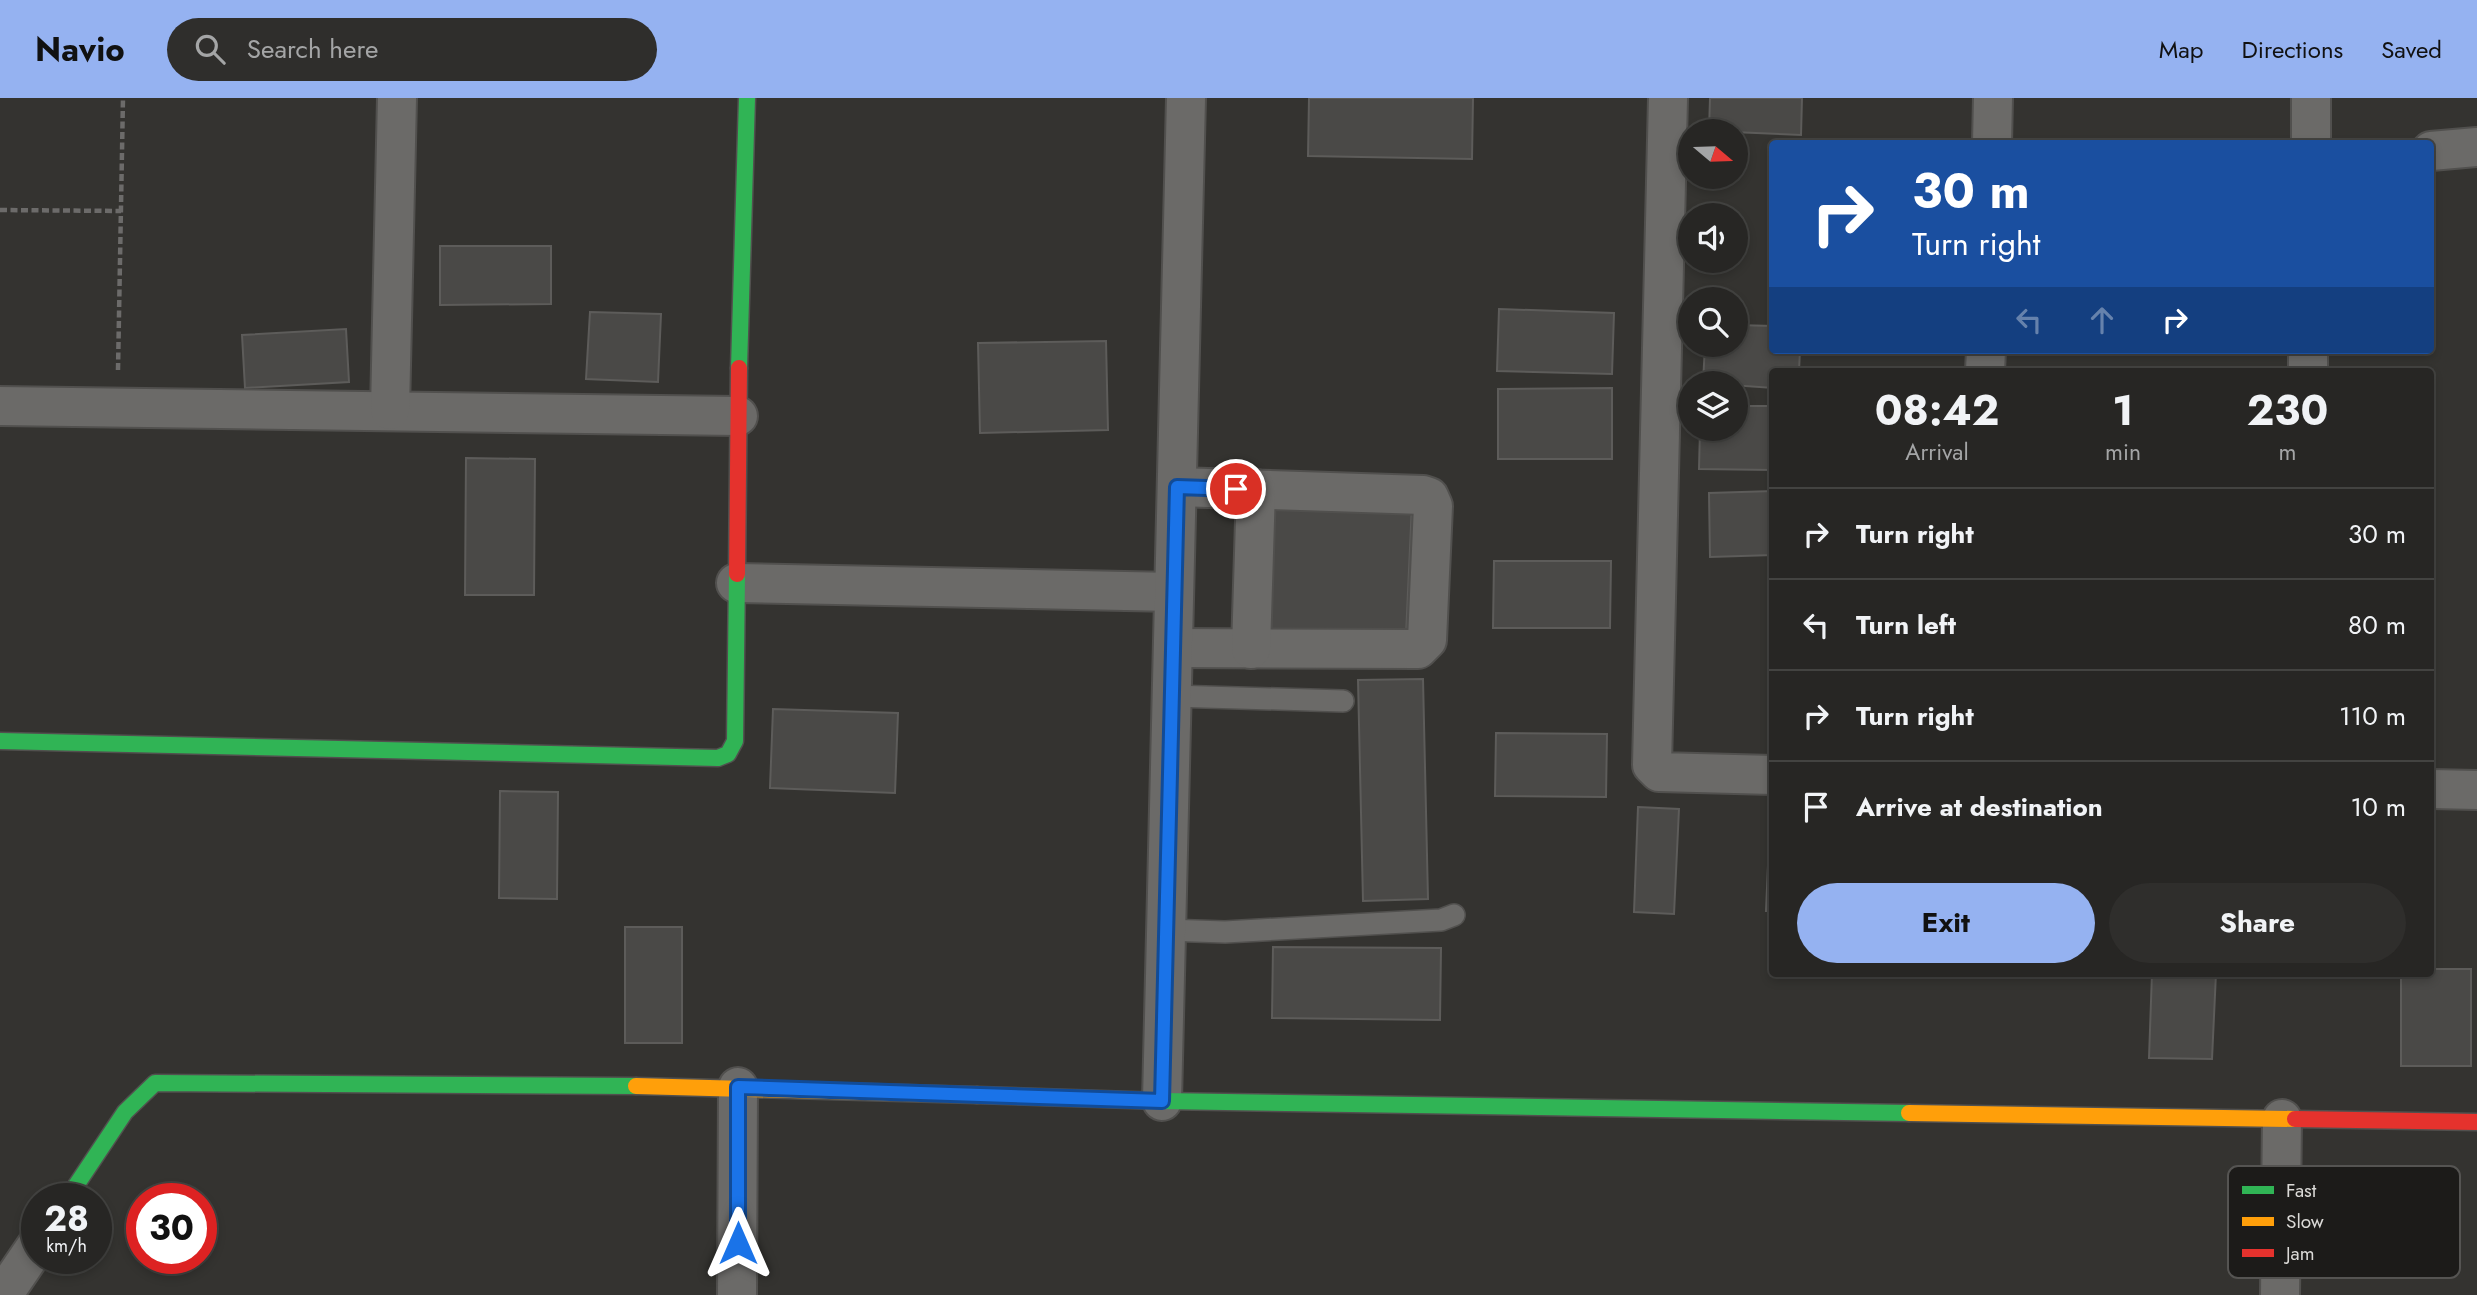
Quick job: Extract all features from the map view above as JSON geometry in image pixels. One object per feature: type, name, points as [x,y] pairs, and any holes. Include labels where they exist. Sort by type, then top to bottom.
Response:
[{"type":"street","points":[[390,410],[397,98]]},
{"type":"street","points":[[0,741],[718,758],[728,754],[735,741],[738,416],[747,98]]},
{"type":"street","points":[[1162,1101],[1186,98]]},
{"type":"street","points":[[1668,98],[1652,765],[1660,772],[1769,775]]},
{"type":"street","points":[[1992,140],[1993,98]]},
{"type":"street","points":[[2311,98],[2311,140]]},
{"type":"street","points":[[2434,151],[2477,147]]},
{"type":"street","points":[[0,406],[738,416]]},
{"type":"street","points":[[1173,648],[1410,650],[1424,646],[1427,640],[1433,506],[1429,497],[1423,495],[1177,487]]},
{"type":"street","points":[[1251,649],[1256,489]]},
{"type":"street","points":[[736,583],[1174,592]]},
{"type":"street","points":[[2434,789],[2477,790]]},
{"type":"street","points":[[78,1183],[125,1112],[155,1083],[738,1087],[1162,1101],[2477,1122]]},
{"type":"street","points":[[737,1295],[738,1087]]},
{"type":"street","points":[[2281,1166],[2282,1119]]},
{"type":"street","points":[[4,1295],[21,1269]]},
{"type":"lane","points":[[1172,696],[1343,701]]},
{"type":"lane","points":[[1165,930],[1225,932],[1441,920],[1454,915]]},
{"type":"path","points":[[118,407],[122,98]]},
{"type":"path","points":[[0,210],[121,211]]},
{"type":"building","points":[[1309,98],[1473,98],[1472,159],[1308,156]]},
{"type":"building","points":[[1710,98],[1802,98],[1801,135],[1748,133],[1748,119],[1709,119]]},
{"type":"building","points":[[440,246],[551,246],[551,304],[440,305]]},
{"type":"building","points":[[1499,309],[1614,313],[1612,374],[1497,371]]},
{"type":"building","points":[[590,312],[661,314],[658,382],[586,379]]},
{"type":"building","points":[[1748,325],[1769,326],[1769,354],[1800,354],[1799,368],[1769,368],[1769,388],[1748,386],[1748,371],[1704,371],[1704,357],[1748,357]]},
{"type":"building","points":[[346,329],[349,382],[245,388],[242,335]]},
{"type":"building","points":[[1106,341],[1108,430],[980,433],[978,343]]},
{"type":"building","points":[[1612,388],[1612,459],[1498,459],[1498,389]]},
{"type":"building","points":[[1748,406],[1769,406],[1769,470],[1699,469],[1700,441],[1748,441]]},
{"type":"building","points":[[466,458],[535,459],[534,595],[465,595]]},
{"type":"building","points":[[1769,491],[1769,555],[1710,557],[1709,493]]},
{"type":"building","points":[[1269,499],[1412,504],[1406,635],[1265,630]]},
{"type":"building","points":[[1494,561],[1611,561],[1610,628],[1493,628]]},
{"type":"building","points":[[1423,679],[1428,899],[1363,901],[1358,680]]},
{"type":"building","points":[[773,709],[898,713],[895,793],[770,788]]},
{"type":"building","points":[[1496,733],[1607,734],[1606,797],[1495,796]]},
{"type":"building","points":[[500,791],[558,792],[557,899],[499,898]]},
{"type":"building","points":[[1638,807],[1679,809],[1674,914],[1634,912]]},
{"type":"building","points":[[1769,842],[1769,911],[1766,911]]},
{"type":"building","points":[[625,927],[682,927],[682,1043],[625,1043]]},
{"type":"building","points":[[1273,947],[1441,948],[1440,1020],[1272,1018]]},
{"type":"building","points":[[2434,969],[2471,969],[2471,1066],[2401,1066],[2401,977],[2434,977]]},
{"type":"building","points":[[2152,977],[2216,977],[2212,1059],[2149,1058]]},
{"type":"traffic: fast","points":[[739,368],[747,98]]},
{"type":"traffic: fast","points":[[0,741],[718,758],[728,754],[735,741],[737,574]]},
{"type":"traffic: fast","points":[[78,1183],[125,1112],[155,1083],[636,1086]]},
{"type":"traffic: fast","points":[[977,1095],[1162,1101],[1909,1113]]},
{"type":"traffic: slow","points":[[636,1086],[977,1095]]},
{"type":"traffic: slow","points":[[1909,1113],[2295,1119]]},
{"type":"traffic: jam","points":[[737,574],[739,368]]},
{"type":"traffic: jam","points":[[2295,1119],[2477,1122]]},
{"type":"route","points":[[738,1243],[738,1087],[1162,1101],[1177,487],[1236,489]]}]
